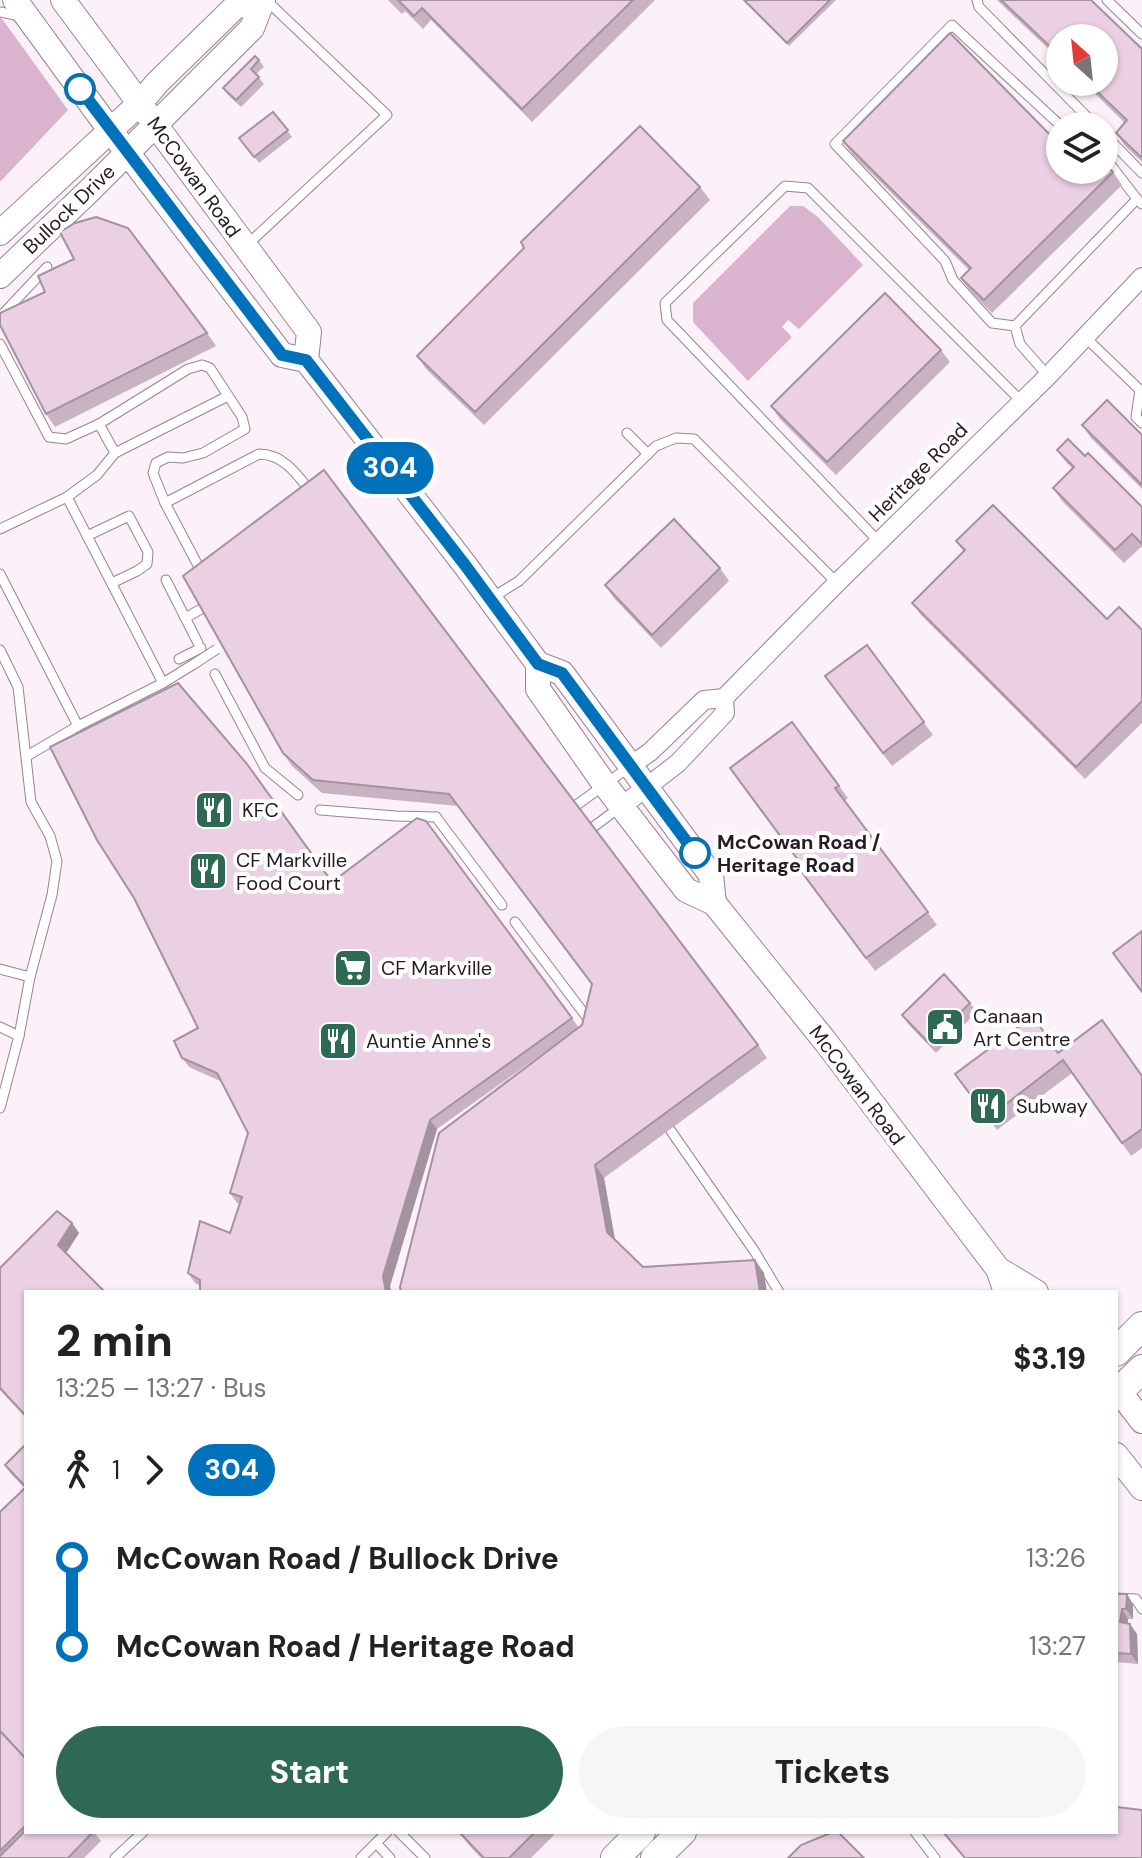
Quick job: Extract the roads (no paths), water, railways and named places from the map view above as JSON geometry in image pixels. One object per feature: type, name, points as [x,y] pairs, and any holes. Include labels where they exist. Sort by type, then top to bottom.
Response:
[{"type":"main road","name":"McCowan Road","points":[[63,0],[309,332],[306,360]]},
{"type":"main road","name":"Bullock Drive","points":[[0,233],[140,103],[235,7],[262,0]]},
{"type":"main road","name":"Bullock Drive","points":[[0,276],[252,28],[262,0]]},
{"type":"main road","name":"McCowan Road","points":[[22,9],[282,355],[306,360],[538,664],[562,673],[711,875],[714,903]]},
{"type":"main road","name":"McCowan Road","points":[[538,664],[538,689],[605,785],[686,890],[714,903],[825,1041],[1002,1280],[1030,1290]]},
{"type":"main road","points":[[1118,1350],[1142,1326]]},
{"type":"main road","points":[[1118,1390],[1142,1369]]},
{"type":"main road","points":[[1118,1392],[1142,1421]]},
{"type":"main road","points":[[1118,1458],[1142,1488]]},
{"type":"main road","points":[[615,1858],[639,1834]]},
{"type":"main road","points":[[655,1858],[680,1834]]},
{"type":"street","name":"Heritage Road","points":[[630,766],[650,752],[704,700],[724,698],[1048,376],[1142,277]]},
{"type":"street","name":"Heritage Road","points":[[622,806],[678,763],[725,713],[724,698]]},
{"type":"lane","points":[[245,246],[387,115],[262,0]]},
{"type":"lane","points":[[977,0],[979,7],[1082,112]]},
{"type":"lane","points":[[1107,0],[1142,34]]},
{"type":"lane","points":[[0,12],[22,9]]},
{"type":"lane","points":[[1015,326],[992,323],[953,280],[945,261],[835,144],[952,25],[1046,112]]},
{"type":"lane","points":[[1118,148],[1142,173]]},
{"type":"lane","points":[[1015,326],[1139,201],[1118,174]]},
{"type":"lane","points":[[879,542],[667,320],[665,303],[774,196],[785,186],[808,188],[1022,402]]},
{"type":"lane","points":[[0,317],[47,267]]},
{"type":"lane","points":[[1015,326],[1020,344],[1048,376]]},
{"type":"lane","points":[[1085,337],[1141,390],[1136,417],[1142,423]]},
{"type":"lane","points":[[0,344],[49,437],[66,439],[99,424],[188,369],[202,365],[210,368],[242,417],[245,429],[203,453],[183,458],[168,457],[156,463],[153,473],[165,503],[205,579]]},
{"type":"lane","points":[[0,529],[67,497],[97,475],[115,453],[228,396]]},
{"type":"lane","points":[[99,424],[115,453]]},
{"type":"lane","points":[[627,433],[648,454]]},
{"type":"lane","points":[[490,599],[519,581],[656,446],[676,438],[694,439],[837,583]]},
{"type":"lane","points":[[165,503],[259,454],[270,454],[294,470],[311,492]]},
{"type":"lane","points":[[67,497],[163,683]]},
{"type":"lane","points":[[87,536],[129,516],[148,552],[147,564],[112,583]]},
{"type":"lane","points":[[0,574],[78,726]]},
{"type":"lane","points":[[166,580],[200,646],[179,659]]},
{"type":"lane","points":[[185,618],[203,608]]},
{"type":"lane","points":[[27,756],[163,683],[221,647]]},
{"type":"lane","points":[[0,650],[18,687],[31,802],[50,836],[57,861],[52,895],[0,1108]]},
{"type":"lane","points":[[215,674],[265,768],[298,795]]},
{"type":"lane","points":[[558,820],[630,766]]},
{"type":"lane","points":[[580,836],[622,806]]},
{"type":"lane","points":[[320,810],[396,816],[438,812],[502,905]]},
{"type":"lane","points":[[515,922],[594,1027]]},
{"type":"lane","points":[[0,969],[30,977]]},
{"type":"lane","points":[[0,1027],[19,1036]]},
{"type":"lane","points":[[0,1038],[19,1036]]},
{"type":"lane","points":[[671,1131],[778,1290]]},
{"type":"lane","points":[[1118,1598],[1136,1599],[1142,1609]]},
{"type":"lane","points":[[115,1858],[141,1834]]},
{"type":"lane","points":[[361,1858],[385,1834]]},
{"type":"lane","points":[[401,1834],[425,1858]]},
{"type":"lane","points":[[917,1834],[935,1858]]},
{"type":"lane","points":[[376,1843],[390,1858]]},
{"type":"place","name":"KFC","points":[[214,810]]},
{"type":"place","name":"McCowan Road / Heritage Road","points":[[695,853]]},
{"type":"place","name":"CF Markville Food Court","points":[[208,871]]},
{"type":"place","name":"CF Markville","points":[[353,968]]},
{"type":"place","name":"Canaan Art Centre","points":[[945,1027]]},
{"type":"place","name":"Auntie Anne's","points":[[338,1041]]},
{"type":"place","name":"Subway","points":[[988,1106]]}]
